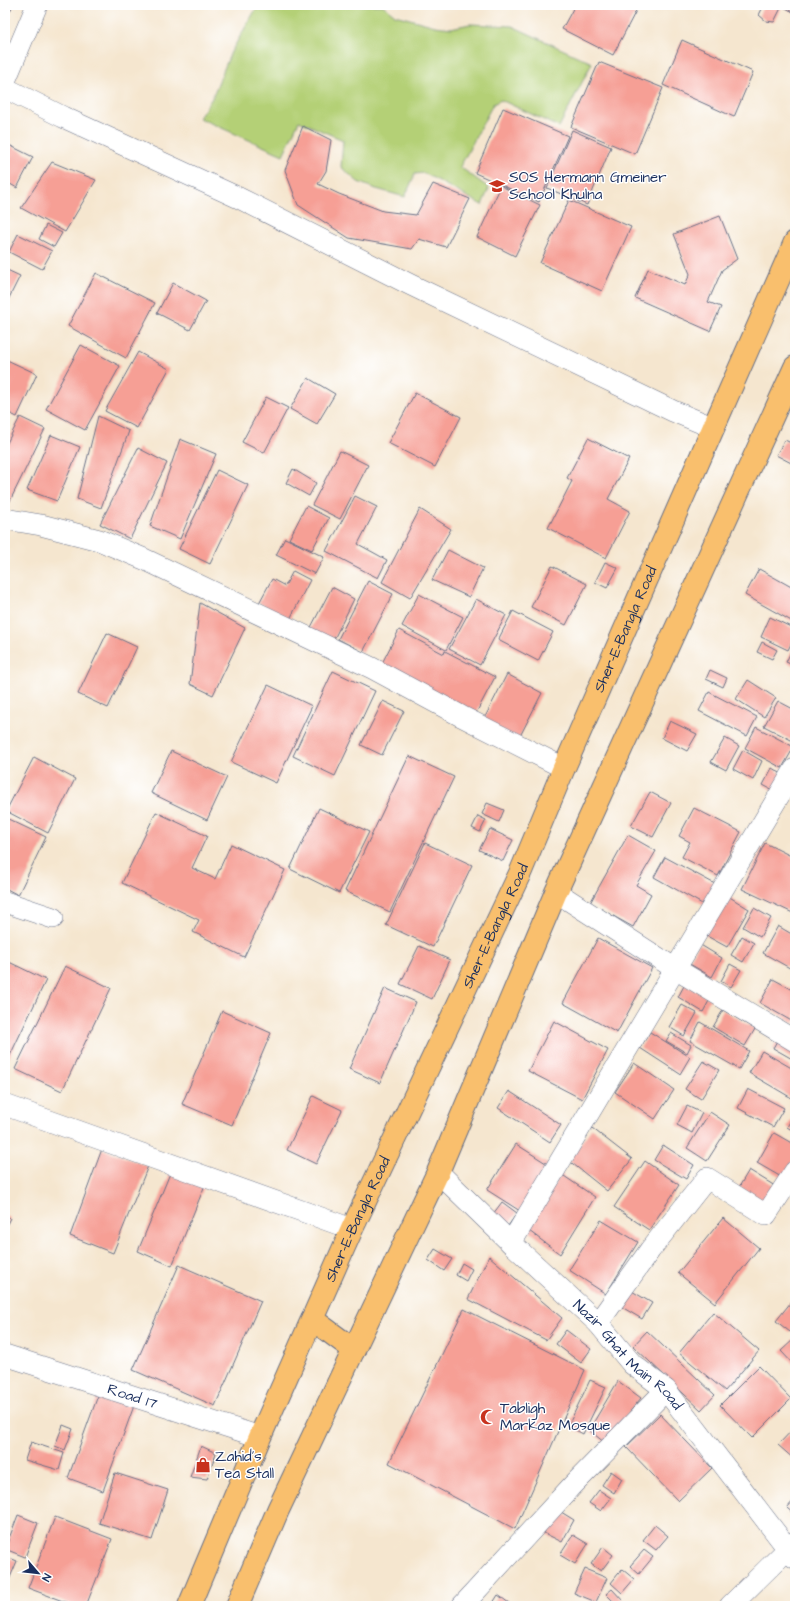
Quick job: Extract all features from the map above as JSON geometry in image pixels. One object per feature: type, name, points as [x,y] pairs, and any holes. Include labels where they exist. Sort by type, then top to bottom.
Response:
[{"type":"highway","name":"Sher-E-Bangla Road","points":[[189,1606],[260,1437],[352,1229],[521,871],[564,768],[795,242]]},
{"type":"highway","points":[[237,1606],[278,1510],[438,1172],[556,892],[795,367]]},
{"type":"highway","points":[[312,1319],[354,1350]]},
{"type":"street","points":[[5,81],[37,5]]},
{"type":"street","points":[[5,88],[83,126],[239,198],[461,309],[673,411],[714,428]]},
{"type":"street","points":[[5,519],[41,525],[99,540],[144,559],[372,668],[461,716],[564,768]]},
{"type":"street","points":[[511,1243],[674,968],[795,769]]},
{"type":"street","points":[[556,892],[674,968],[795,1041]]},
{"type":"street","points":[[6,906],[53,918]]},
{"type":"street","points":[[5,1105],[352,1229]]},
{"type":"street","points":[[598,1323],[650,1250],[707,1178],[766,1215],[795,1170]]},
{"type":"street","name":"Nazir Ghat Main Road","points":[[438,1172],[511,1243],[598,1323],[632,1364],[666,1390],[792,1549]]},
{"type":"street","name":"Road 17","points":[[5,1355],[260,1437]]},
{"type":"street","points":[[462,1606],[573,1485],[666,1390]]},
{"type":"street","points":[[730,1606],[792,1549]]},
{"type":"green space","points":[[260,5],[383,5],[395,15],[435,26],[451,28],[470,24],[512,26],[592,63],[559,127],[501,100],[493,104],[460,167],[489,188],[482,205],[424,173],[415,174],[405,197],[358,182],[341,167],[343,140],[299,121],[283,155],[199,118],[212,98],[231,52],[256,9]]},
{"type":"building","points":[[5,5],[13,5],[7,17],[5,16]]},
{"type":"building","points":[[575,5],[639,5],[613,55],[562,29]]},
{"type":"building","points":[[764,5],[795,5],[795,13],[782,6],[774,22],[766,21],[759,15]]},
{"type":"building","points":[[682,40],[753,72],[734,117],[663,85]]},
{"type":"building","points":[[599,62],[663,88],[635,154],[571,127]]},
{"type":"building","points":[[503,108],[568,136],[539,202],[475,173]]},
{"type":"building","points":[[303,126],[331,140],[326,171],[318,184],[339,194],[383,211],[416,215],[433,184],[470,199],[446,247],[419,239],[412,249],[349,238],[298,205],[285,170]]},
{"type":"building","points":[[572,130],[611,147],[587,205],[547,188]]},
{"type":"building","points":[[5,143],[33,157],[17,188],[5,181]]},
{"type":"building","points":[[52,162],[96,180],[65,232],[21,208]]},
{"type":"building","points":[[501,186],[540,205],[515,256],[477,237]]},
{"type":"building","points":[[569,200],[631,227],[602,291],[540,263]]},
{"type":"building","points":[[720,216],[737,259],[722,270],[708,302],[721,307],[710,331],[635,298],[648,269],[685,285],[690,274],[674,234]]},
{"type":"building","points":[[46,225],[62,233],[54,247],[39,239]]},
{"type":"building","points":[[18,234],[52,251],[42,269],[9,252]]},
{"type":"building","points":[[5,269],[20,276],[5,306]]},
{"type":"building","points":[[96,273],[155,303],[126,358],[68,326]]},
{"type":"building","points":[[173,283],[206,301],[190,330],[157,313]]},
{"type":"building","points":[[81,345],[120,366],[85,430],[46,409]]},
{"type":"building","points":[[138,352],[169,369],[137,428],[105,411]]},
{"type":"building","points":[[5,359],[37,374],[17,417],[5,411]]},
{"type":"building","points":[[308,378],[335,394],[317,424],[290,409]]},
{"type":"building","points":[[415,393],[461,417],[435,467],[388,443]]},
{"type":"building","points":[[266,397],[288,408],[264,453],[242,442]]},
{"type":"building","points":[[98,416],[129,431],[101,508],[77,499]]},
{"type":"building","points":[[20,417],[45,429],[5,509],[5,447]]},
{"type":"building","points":[[51,435],[80,447],[57,501],[27,490]]},
{"type":"building","points":[[588,438],[629,459],[608,499],[630,511],[606,558],[548,528],[572,481],[567,478]]},
{"type":"building","points":[[180,439],[216,454],[180,539],[150,526]]},
{"type":"building","points":[[785,440],[795,445],[795,465],[776,455]]},
{"type":"building","points":[[138,448],[167,463],[130,539],[100,524]]},
{"type":"building","points":[[340,451],[368,465],[340,519],[312,505]]},
{"type":"building","points":[[293,469],[316,483],[309,496],[286,483]]},
{"type":"building","points":[[217,470],[248,485],[210,564],[179,549]]},
{"type":"building","points":[[355,496],[377,507],[358,544],[387,560],[378,578],[326,551]]},
{"type":"building","points":[[306,506],[329,518],[312,550],[289,539]]},
{"type":"building","points":[[420,509],[451,529],[410,598],[382,582]]},
{"type":"building","points":[[285,538],[324,557],[315,574],[276,555]]},
{"type":"building","points":[[448,550],[483,568],[469,597],[432,580]]},
{"type":"building","points":[[605,562],[618,568],[607,588],[595,582]]},
{"type":"building","points":[[552,566],[587,584],[566,625],[531,607]]},
{"type":"building","points":[[759,569],[795,589],[795,623],[745,595]]},
{"type":"building","points":[[293,571],[310,580],[290,619],[259,603],[272,579],[285,586]]},
{"type":"building","points":[[368,581],[393,594],[363,652],[338,639]]},
{"type":"building","points":[[332,587],[354,599],[332,643],[309,631]]},
{"type":"building","points":[[419,594],[463,617],[446,650],[402,626]]},
{"type":"building","points":[[476,599],[506,615],[480,665],[449,649]]},
{"type":"building","points":[[200,603],[245,628],[213,695],[190,684]]},
{"type":"building","points":[[513,611],[553,632],[538,661],[498,640]]},
{"type":"building","points":[[770,617],[795,629],[795,636],[788,650],[761,637]]},
{"type":"building","points":[[399,630],[444,654],[445,651],[495,677],[473,719],[379,669]]},
{"type":"building","points":[[107,633],[137,647],[108,708],[78,694]]},
{"type":"building","points":[[762,642],[777,650],[772,659],[757,652]]},
{"type":"building","points":[[795,644],[795,666],[786,662]]},
{"type":"building","points":[[710,670],[727,678],[723,687],[706,679]]},
{"type":"building","points":[[333,671],[375,691],[335,776],[293,756]]},
{"type":"building","points":[[507,674],[542,693],[518,740],[483,721]]},
{"type":"building","points":[[748,680],[776,698],[764,717],[736,699]]},
{"type":"building","points":[[268,685],[312,706],[276,783],[231,762]]},
{"type":"building","points":[[709,692],[757,717],[747,736],[699,711]]},
{"type":"building","points":[[383,701],[404,711],[382,755],[361,745]]},
{"type":"building","points":[[778,701],[795,710],[795,742],[764,726]]},
{"type":"building","points":[[670,721],[697,734],[687,751],[662,738]]},
{"type":"building","points":[[756,727],[794,747],[782,768],[745,748]]},
{"type":"building","points":[[725,738],[739,746],[726,770],[711,762]]},
{"type":"building","points":[[743,750],[762,761],[753,780],[733,769]]},
{"type":"building","points":[[171,751],[227,777],[207,820],[151,793]]},
{"type":"building","points":[[409,756],[454,777],[390,912],[345,891]]},
{"type":"building","points":[[34,757],[75,779],[48,833],[6,811]]},
{"type":"building","points":[[772,768],[785,776],[776,792],[763,785]]},
{"type":"building","points":[[650,792],[671,803],[653,837],[631,826]]},
{"type":"building","points":[[487,803],[504,810],[499,822],[482,814]]},
{"type":"building","points":[[319,808],[369,832],[339,893],[290,869]]},
{"type":"building","points":[[694,808],[741,832],[718,876],[682,857],[690,842],[679,836]]},
{"type":"building","points":[[156,812],[207,836],[192,868],[215,879],[231,844],[285,870],[244,957],[193,932],[199,920],[122,883]]},
{"type":"building","points":[[478,816],[486,820],[480,832],[472,828]]},
{"type":"building","points":[[6,818],[46,837],[18,895],[5,888]]},
{"type":"building","points":[[490,829],[513,840],[503,861],[479,850]]},
{"type":"building","points":[[628,835],[656,851],[636,885],[651,894],[633,927],[590,903]]},
{"type":"building","points":[[425,843],[472,865],[433,947],[386,925]]},
{"type":"building","points":[[765,843],[795,858],[795,914],[742,889]]},
{"type":"building","points":[[665,857],[715,884],[704,905],[654,877]]},
{"type":"building","points":[[728,896],[749,909],[727,947],[705,935]]},
{"type":"building","points":[[754,908],[771,918],[760,937],[743,927]]},
{"type":"building","points":[[778,926],[795,936],[795,971],[763,953]]},
{"type":"building","points":[[742,936],[754,943],[743,962],[731,955]]},
{"type":"building","points":[[598,938],[652,968],[617,1033],[563,1003]]},
{"type":"building","points":[[699,944],[722,958],[712,977],[688,963]]},
{"type":"building","points":[[419,946],[450,960],[432,999],[400,984]]},
{"type":"building","points":[[5,960],[46,980],[5,1066]]},
{"type":"building","points":[[730,964],[741,970],[731,987],[721,981]]},
{"type":"building","points":[[65,966],[111,988],[62,1091],[15,1069]]},
{"type":"building","points":[[773,979],[795,991],[795,1023],[760,1003]]},
{"type":"building","points":[[685,984],[710,999],[703,1012],[678,997]]},
{"type":"building","points":[[385,988],[416,1002],[380,1083],[349,1069]]},
{"type":"building","points":[[682,1005],[697,1013],[684,1036],[669,1027]]},
{"type":"building","points":[[723,1010],[755,1029],[745,1046],[713,1027]]},
{"type":"building","points":[[222,1011],[271,1033],[232,1125],[182,1104]]},
{"type":"building","points":[[554,1021],[608,1050],[582,1099],[528,1071]]},
{"type":"building","points":[[700,1022],[749,1051],[739,1069],[690,1041]]},
{"type":"building","points":[[650,1032],[690,1057],[680,1074],[640,1048]]},
{"type":"building","points":[[671,1033],[691,1045],[687,1053],[666,1041]]},
{"type":"building","points":[[778,1039],[795,1049],[794,1060],[773,1048]]},
{"type":"building","points":[[762,1051],[795,1070],[795,1100],[749,1073]]},
{"type":"building","points":[[703,1061],[719,1070],[701,1099],[685,1089]]},
{"type":"building","points":[[634,1063],[674,1090],[655,1119],[615,1092]]},
{"type":"building","points":[[748,1089],[784,1108],[773,1127],[738,1108]]},
{"type":"building","points":[[509,1091],[561,1125],[550,1142],[498,1108]]},
{"type":"building","points":[[313,1096],[342,1110],[316,1164],[287,1150]]},
{"type":"building","points":[[687,1106],[702,1113],[692,1133],[677,1125]]},
{"type":"building","points":[[710,1112],[730,1125],[707,1161],[687,1148]]},
{"type":"building","points":[[792,1118],[795,1120],[795,1132],[787,1127]]},
{"type":"building","points":[[592,1128],[632,1159],[607,1191],[568,1160]]},
{"type":"building","points":[[774,1133],[795,1145],[795,1157],[783,1178],[757,1163]]},
{"type":"building","points":[[516,1144],[549,1165],[520,1211],[487,1190]]},
{"type":"building","points":[[663,1145],[694,1165],[686,1179],[654,1160]]},
{"type":"building","points":[[102,1149],[148,1166],[113,1253],[70,1236]]},
{"type":"building","points":[[645,1161],[679,1185],[649,1230],[614,1207]]},
{"type":"building","points":[[749,1170],[775,1186],[765,1203],[739,1187]]},
{"type":"building","points":[[171,1171],[205,1185],[172,1266],[138,1251]]},
{"type":"building","points":[[561,1174],[595,1197],[560,1254],[525,1228]]},
{"type":"building","points":[[502,1202],[517,1213],[506,1229],[490,1218]]},
{"type":"building","points":[[5,1215],[10,1218],[5,1228]]},
{"type":"building","points":[[723,1218],[759,1248],[715,1303],[678,1273]]},
{"type":"building","points":[[601,1220],[638,1242],[606,1294],[569,1270]]},
{"type":"building","points":[[435,1249],[452,1259],[444,1271],[428,1260]]},
{"type":"building","points":[[489,1256],[562,1318],[546,1340],[468,1299]]},
{"type":"building","points":[[462,1263],[472,1269],[466,1281],[456,1275]]},
{"type":"building","points":[[179,1265],[261,1301],[215,1406],[133,1370]]},
{"type":"building","points":[[630,1290],[652,1303],[642,1319],[620,1306]]},
{"type":"building","points":[[795,1297],[795,1325],[790,1332],[776,1321]]},
{"type":"building","name":"Tabligh Markaz Mosque","points":[[464,1309],[585,1370],[515,1529],[389,1463]]},
{"type":"building","points":[[713,1312],[759,1351],[725,1391],[679,1353]]},
{"type":"building","points":[[566,1330],[591,1349],[581,1363],[556,1344]]},
{"type":"building","points":[[647,1331],[715,1395],[701,1410],[633,1346]]},
{"type":"building","points":[[795,1338],[795,1366],[781,1351]]},
{"type":"building","points":[[759,1366],[791,1399],[752,1438],[720,1405]]},
{"type":"building","points":[[590,1380],[606,1387],[583,1434],[568,1426]]},
{"type":"building","points":[[618,1381],[641,1398],[605,1443],[589,1430]]},
{"type":"building","points":[[100,1390],[135,1403],[103,1491],[68,1478]]},
{"type":"building","points":[[660,1414],[712,1468],[678,1501],[626,1447]]},
{"type":"building","points":[[63,1425],[73,1429],[65,1450],[55,1446]]},
{"type":"building","points":[[795,1427],[795,1460],[778,1445]]},
{"type":"building","points":[[31,1442],[64,1453],[59,1470],[25,1460]]},
{"type":"building","name":"Zahid's Tea Stall","points":[[201,1446],[216,1453],[207,1479],[190,1477]]},
{"type":"building","points":[[611,1471],[622,1479],[614,1493],[602,1485]]},
{"type":"building","points":[[115,1473],[168,1490],[152,1540],[99,1523]]},
{"type":"building","points":[[599,1490],[611,1498],[601,1511],[589,1503]]},
{"type":"building","points":[[795,1499],[795,1515],[787,1508]]},
{"type":"building","points":[[558,1510],[574,1520],[562,1542],[544,1533]]},
{"type":"building","points":[[18,1515],[38,1523],[25,1557],[5,1549]]},
{"type":"building","points":[[55,1517],[112,1539],[86,1606],[76,1606],[28,1588]]},
{"type":"building","points":[[655,1525],[668,1536],[656,1550],[643,1540]]},
{"type":"building","points":[[573,1535],[588,1544],[575,1564],[560,1555]]},
{"type":"building","points":[[603,1547],[613,1555],[601,1571],[591,1564]]},
{"type":"building","points":[[644,1550],[653,1557],[639,1574],[630,1566]]},
{"type":"building","points":[[5,1556],[17,1561],[9,1580],[5,1578]]},
{"type":"building","points":[[585,1569],[607,1578],[596,1602],[574,1593]]},
{"type":"building","points":[[622,1569],[634,1579],[622,1593],[611,1583]]},
{"type":"building","points":[[612,1589],[623,1601],[618,1606],[606,1594]]},
{"type":"building","points":[[498,1595],[513,1606],[491,1606]]},
{"type":"place","name":"SOS Hermann Gmeiner School Khulna","points":[[497,186]]},
{"type":"place","name":"Tabligh Markaz Mosque","points":[[488,1417]]},
{"type":"place","name":"Zahid's Tea Stall","points":[[203,1465]]}]
